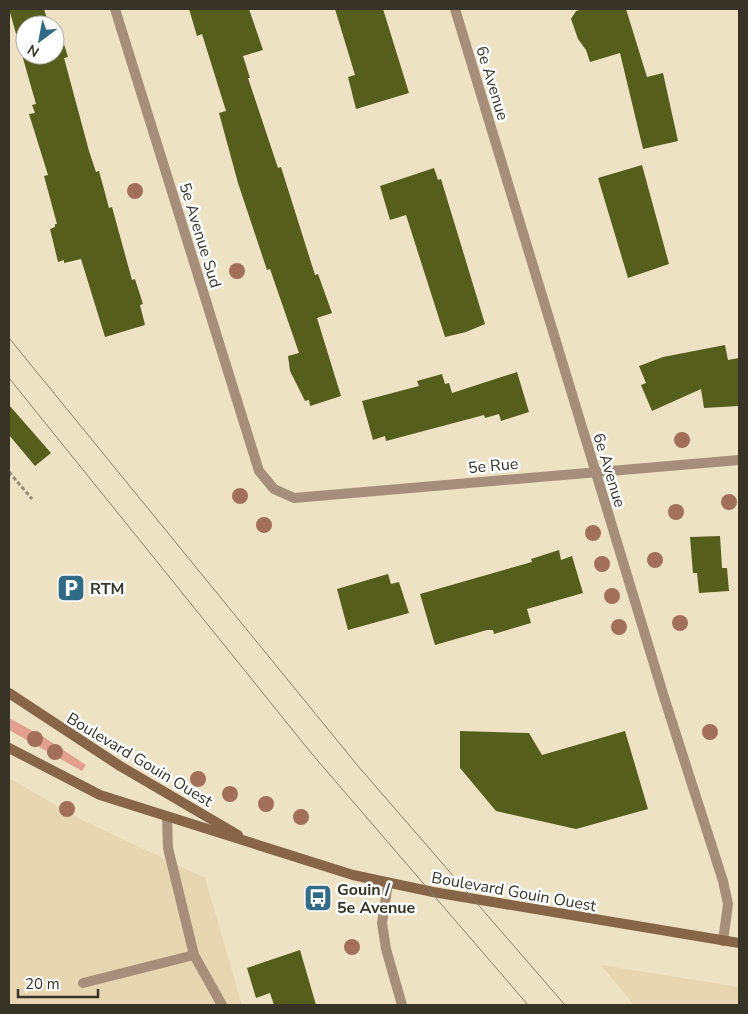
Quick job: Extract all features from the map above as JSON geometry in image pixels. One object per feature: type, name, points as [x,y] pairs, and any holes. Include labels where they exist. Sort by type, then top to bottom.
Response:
[{"type":"main road","name":"Boulevard Gouin Ouest","points":[[9,693],[120,766],[259,846]]},
{"type":"main road","name":"Boulevard Gouin Ouest","points":[[9,748],[78,786],[167,818],[388,883],[739,943]]},
{"type":"street","name":"5e Avenue Sud","points":[[115,9],[259,471]]},
{"type":"street","name":"6e Avenue","points":[[455,9],[664,697],[725,888],[728,904],[723,941]]},
{"type":"street","name":"5e Rue","points":[[259,471],[274,489],[294,498],[595,470],[739,460]]},
{"type":"street","points":[[167,818],[168,848],[194,955],[222,1005]]},
{"type":"street","points":[[388,883],[382,923],[386,949],[402,1005]]},
{"type":"street","points":[[83,983],[194,955]]},
{"type":"path","points":[[9,472],[32,499]]},
{"type":"shaded area","points":[[9,718],[42,736],[86,765],[82,771],[9,730]]},
{"type":"shaded area","points":[[9,778],[82,820],[205,878],[242,1005],[9,1005]]},
{"type":"shaded area","points":[[601,965],[739,987],[739,1005],[634,1005]]},
{"type":"building","points":[[9,9],[44,9],[46,15],[15,15],[15,30]]},
{"type":"building","points":[[189,9],[249,9],[263,50],[243,56],[250,78],[248,78],[278,168],[281,167],[315,275],[318,274],[332,313],[317,318],[341,396],[310,406],[309,400],[305,401],[290,371],[288,356],[299,353],[270,269],[267,270],[238,183],[219,113],[226,111],[202,34],[197,36]]},
{"type":"building","points":[[335,9],[383,9],[409,93],[356,109],[348,77],[355,75]]},
{"type":"building","points":[[584,9],[626,9],[647,77],[663,73],[678,141],[643,149],[620,53],[590,62],[586,50],[578,39],[571,19],[576,11]]},
{"type":"building","points":[[65,62],[89,151],[96,172],[99,171],[109,208],[112,207],[132,280],[135,279],[143,304],[140,305],[145,325],[105,337],[81,259],[64,263],[64,260],[58,262],[50,229],[57,224],[44,176],[48,175],[29,114],[35,113],[32,105],[36,104],[25,65],[65,65]]},
{"type":"building","points":[[642,165],[669,264],[628,278],[598,178]]},
{"type":"building","points":[[434,168],[438,180],[441,179],[485,324],[466,332],[445,337],[406,215],[390,220],[380,186]]},
{"type":"building","points":[[725,345],[728,360],[739,358],[739,406],[704,408],[701,389],[652,411],[641,385],[646,383],[639,366],[663,357]]},
{"type":"building","points":[[517,372],[529,412],[501,421],[499,414],[485,418],[484,415],[386,441],[385,436],[373,440],[362,401],[419,386],[417,381],[442,374],[445,384],[449,383],[452,393]]},
{"type":"building","points":[[9,405],[51,453],[35,466],[9,435]]},
{"type":"building","points":[[720,536],[722,568],[727,568],[729,591],[699,593],[697,573],[693,573],[690,537]]},
{"type":"building","points":[[559,550],[561,560],[572,556],[583,593],[527,609],[531,623],[494,634],[493,630],[487,630],[435,645],[420,594],[532,562],[531,559]]},
{"type":"building","points":[[388,574],[391,584],[399,582],[409,613],[348,630],[337,589]]},
{"type":"building","points":[[460,731],[529,733],[542,755],[625,731],[648,809],[576,829],[496,811],[460,768]]},
{"type":"building","points":[[300,950],[316,1005],[274,1005],[270,993],[256,998],[247,968]]},
{"type":"tram line","points":[[9,338],[358,766],[565,1005]]},
{"type":"tram line","points":[[9,378],[312,754],[528,1005]]},
{"type":"place","name":"RTM","points":[[71,588]]},
{"type":"place","name":"Gouin / 5e Avenue","points":[[318,898]]}]
